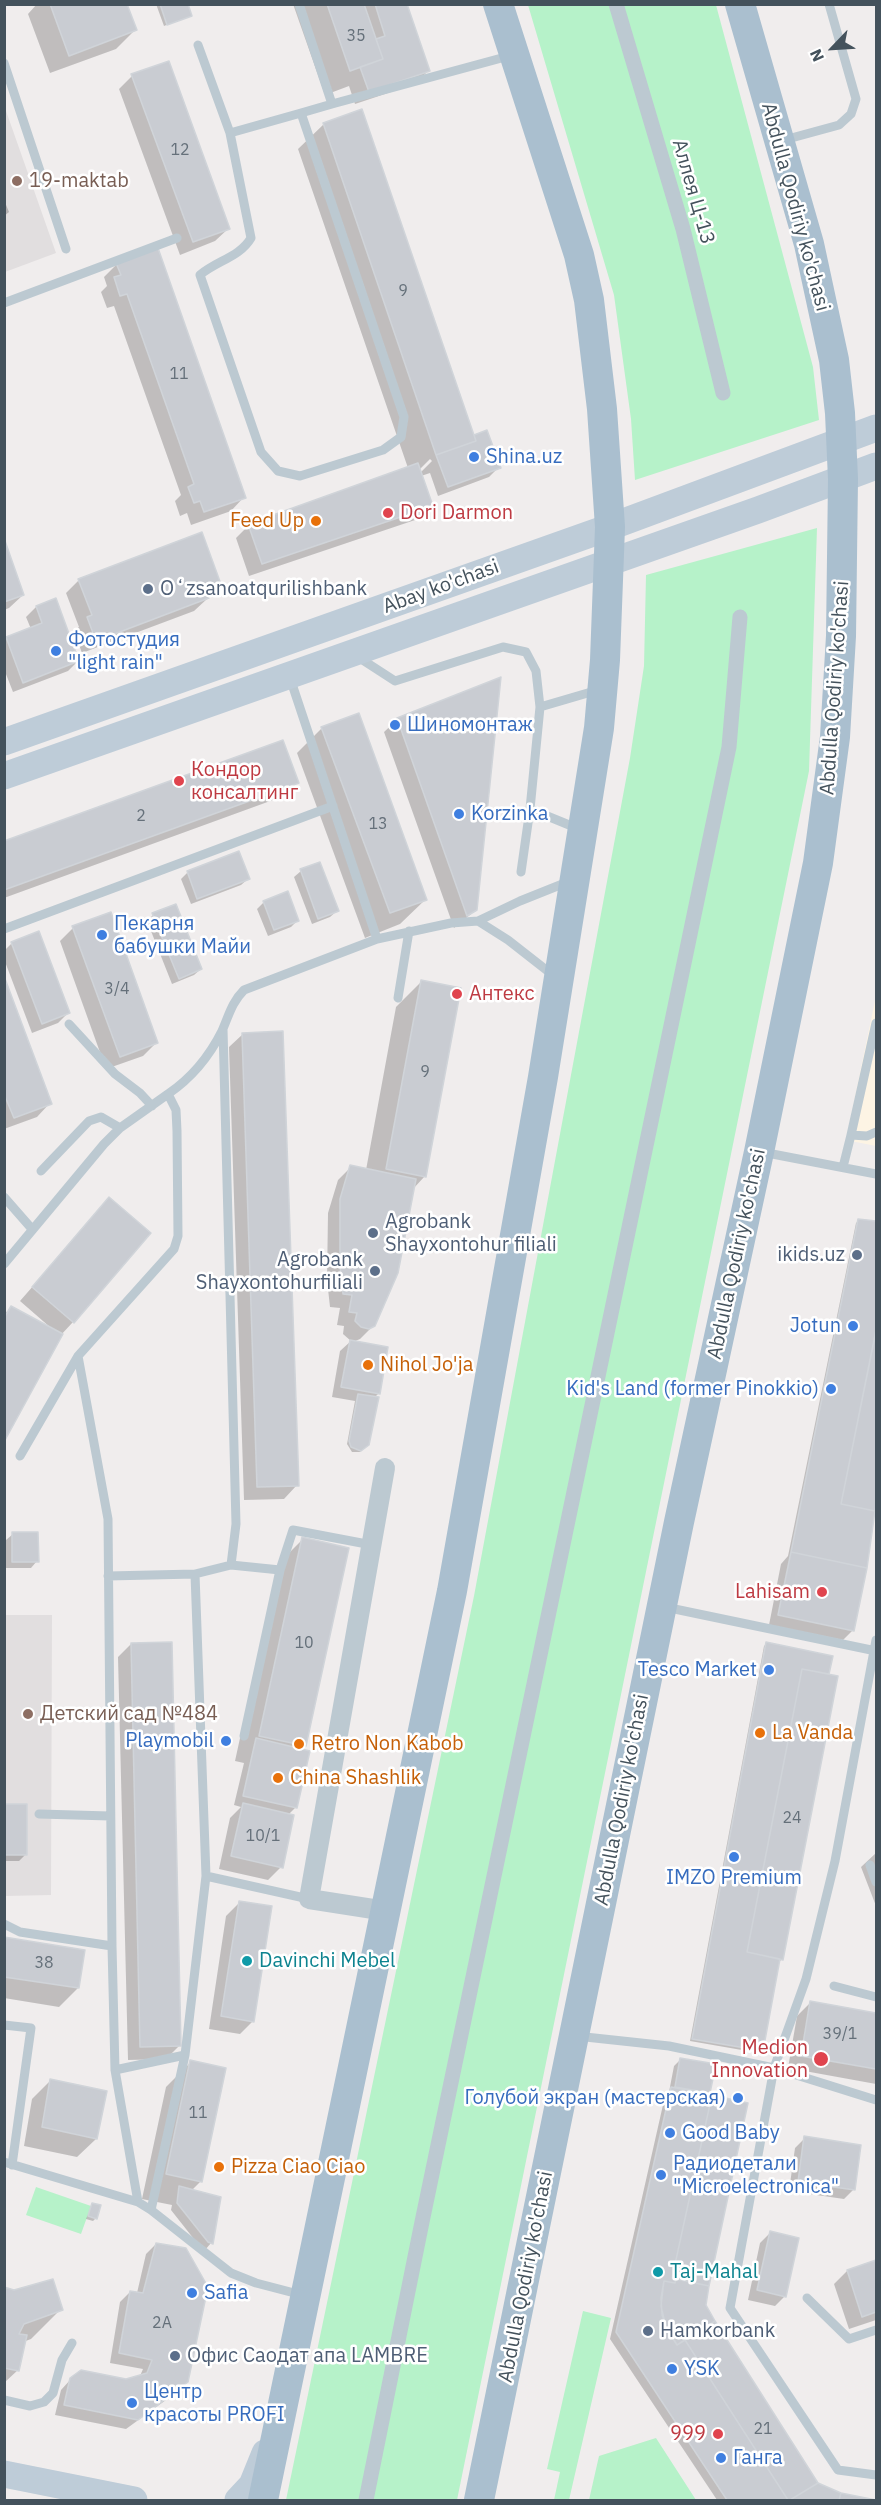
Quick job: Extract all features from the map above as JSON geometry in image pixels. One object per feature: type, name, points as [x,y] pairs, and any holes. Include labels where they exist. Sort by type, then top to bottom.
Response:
[{"type":"main road","points":[[263,2500],[452,1591],[559,981],[584,831],[603,688],[610,527],[602,409],[589,300],[579,255],[498,4]]},
{"type":"main road","name":"Abdulla Qodiriy ko'chasi","points":[[479,2500],[510,2359],[662,1606],[818,863],[836,736],[841,636],[843,479],[834,360],[808,244],[740,4]]},
{"type":"main road","name":"Abay ko'chasi","points":[[4,742],[610,527],[876,428]]},
{"type":"main road","name":"Abay ko'chasi","points":[[4,776],[355,654],[876,466]]},
{"type":"main road","points":[[238,2500],[252,2485],[281,2416]]},
{"type":"main road","points":[[4,2474],[134,2500]]},
{"type":"street","name":"Аллея Ц-13","points":[[616,4],[683,229],[723,393]]},
{"type":"street","points":[[366,2500],[419,2234],[729,747],[740,617]]},
{"type":"street","points":[[385,1468],[309,1899],[386,1911]]},
{"type":"lane","points":[[298,4],[332,104]]},
{"type":"lane","points":[[779,141],[839,125],[851,114],[856,99],[829,4]]},
{"type":"lane","points":[[198,45],[230,133],[251,238],[244,249],[200,275],[261,452],[278,471],[300,476],[384,450],[400,437],[404,417],[301,113]]},
{"type":"lane","points":[[230,133],[515,54]]},
{"type":"lane","points":[[4,63],[66,249]]},
{"type":"lane","points":[[4,303],[177,237]]},
{"type":"lane","points":[[355,654],[395,681],[503,647],[526,652],[536,671],[540,707],[521,872]]},
{"type":"lane","points":[[289,676],[377,939]]},
{"type":"lane","points":[[540,707],[603,688]]},
{"type":"lane","points":[[4,929],[333,806]]},
{"type":"lane","points":[[530,809],[584,831]]},
{"type":"lane","points":[[4,1264],[120,1128],[186,1081],[207,1058],[223,1029],[234,1000],[244,990],[377,939],[451,923],[478,921],[576,878]]},
{"type":"lane","points":[[478,921],[508,940],[559,981]]},
{"type":"lane","points":[[398,998],[409,932]]},
{"type":"lane","points":[[843,1167],[876,1023]]},
{"type":"lane","points":[[69,1024],[115,1074],[140,1093],[152,1107]]},
{"type":"lane","points":[[223,1029],[236,1524],[231,1565]]},
{"type":"lane","points":[[20,1456],[78,1356],[174,1249],[178,1236],[177,1131],[176,1110],[168,1094]]},
{"type":"lane","points":[[41,1171],[89,1121],[101,1117],[120,1128]]},
{"type":"lane","points":[[851,1135],[867,1136],[876,1132]]},
{"type":"lane","points":[[759,1152],[876,1174]]},
{"type":"lane","points":[[4,1197],[32,1229]]},
{"type":"lane","points":[[78,1356],[108,1519],[115,2070],[138,2202]]},
{"type":"lane","points":[[244,1736],[280,1570],[293,1530],[372,1545]]},
{"type":"lane","points":[[108,1576],[195,1574],[231,1565],[280,1570]]},
{"type":"lane","points":[[151,2210],[185,2055],[206,1876],[195,1574]]},
{"type":"lane","points":[[662,1606],[875,1651]]},
{"type":"lane","points":[[876,1640],[832,1871],[806,1979],[774,2068],[730,2308],[838,2470],[876,2475]]},
{"type":"lane","points":[[39,1814],[110,1816]]},
{"type":"lane","points":[[870,1865],[876,1882]]},
{"type":"lane","points":[[206,1876],[309,1899]]},
{"type":"lane","points":[[4,1924],[20,1932],[112,1946]]},
{"type":"lane","points":[[834,1986],[876,1997]]},
{"type":"lane","points":[[4,2025],[31,2028],[8,2163],[138,2202],[231,2273],[256,2283],[306,2296]]},
{"type":"lane","points":[[574,2036],[669,2046],[774,2068],[876,2100]]},
{"type":"lane","points":[[115,2070],[185,2055]]},
{"type":"lane","points":[[807,2298],[849,2339],[876,2330]]},
{"type":"lane","points":[[4,2400],[30,2406],[44,2402],[53,2392],[62,2360],[72,2343]]},
{"type":"shaded area","name":"19-maktab","points":[[5,108],[56,253],[4,272]]},
{"type":"shaded area","points":[[876,996],[876,1146],[846,1140]]},
{"type":"shaded area","name":"Детский сад №484","points":[[4,1615],[52,1615],[51,1895],[5,1896]]},
{"type":"green space","points":[[528,5],[716,5],[813,367],[819,420],[635,480],[631,419],[614,295]]},
{"type":"green space","points":[[817,528],[809,771],[457,2500],[286,2500],[474,1596],[630,758],[644,666],[646,575]]},
{"type":"green space","points":[[36,2187],[91,2206],[81,2234],[26,2215]]},
{"type":"green space","points":[[583,2311],[611,2318],[569,2500],[554,2500],[560,2472],[547,2469]]},
{"type":"green space","points":[[656,2438],[696,2500],[589,2500],[599,2456]]},
{"type":"building","points":[[50,4],[127,4],[137,30],[69,56]]},
{"type":"building","points":[[160,4],[188,4],[192,16],[167,25]]},
{"type":"building","points":[[327,4],[364,4],[383,59],[350,71]]},
{"type":"building","points":[[375,4],[407,4],[430,71],[369,92],[360,67],[383,59],[376,39],[385,36]]},
{"type":"building","points":[[169,61],[230,229],[193,242],[131,74]]},
{"type":"building","points":[[362,109],[476,441],[436,455],[323,123]]},
{"type":"building","points":[[158,248],[246,498],[204,512],[200,501],[194,503],[188,487],[194,484],[127,294],[120,296],[114,277],[121,275],[116,263]]},
{"type":"building","points":[[487,430],[501,468],[448,487],[436,455],[476,441],[474,435]]},
{"type":"building","points":[[418,463],[433,506],[262,564],[248,524]]},
{"type":"building","name":"Oʻzsanoatqurilishbank","points":[[202,532],[222,587],[206,592],[209,598],[96,641],[87,617],[92,615],[78,579]]},
{"type":"building","points":[[4,538],[24,595],[4,602]]},
{"type":"building","points":[[56,598],[79,661],[23,683],[6,637],[42,623],[36,606]]},
{"type":"building","name":"Korzinka","points":[[501,677],[477,910],[467,916],[397,718]]},
{"type":"building","points":[[359,713],[427,900],[390,913],[321,727]]},
{"type":"building","points":[[283,740],[299,783],[4,890],[4,841]]},
{"type":"building","points":[[239,851],[250,879],[197,899],[187,871]]},
{"type":"building","points":[[320,862],[339,911],[318,919],[300,869]]},
{"type":"building","points":[[288,891],[299,921],[274,930],[263,901]]},
{"type":"building","points":[[176,904],[202,969],[179,979],[152,913]]},
{"type":"building","points":[[111,912],[158,1043],[120,1057],[72,926]]},
{"type":"building","points":[[39,931],[70,1013],[42,1024],[11,942]]},
{"type":"building","points":[[4,976],[52,1104],[14,1118],[4,1094]]},
{"type":"building","points":[[421,980],[461,988],[426,1177],[386,1169]]},
{"type":"building","points":[[283,1031],[299,1486],[257,1487],[242,1033]]},
{"type":"building","name":"Agrobank Shayxontohur filiali","points":[[350,1165],[416,1179],[398,1273],[375,1326],[369,1329],[361,1327],[355,1321],[357,1313],[349,1312],[352,1295],[343,1294],[340,1266],[340,1199]]},
{"type":"building","points":[[109,1197],[151,1233],[74,1323],[32,1287]]},
{"type":"building","points":[[858,1219],[876,1221],[876,1331],[841,1504],[875,1511],[867,1568],[791,1552]]},
{"type":"building","points":[[11,1306],[63,1334],[4,1442],[4,1318]]},
{"type":"building","points":[[876,1330],[876,1506],[875,1511],[841,1504]]},
{"type":"building","points":[[350,1340],[388,1347],[380,1394],[341,1387]]},
{"type":"building","points":[[358,1394],[379,1397],[369,1445],[361,1451],[351,1447],[349,1441]]},
{"type":"building","points":[[12,1532],[38,1532],[39,1562],[12,1562]]},
{"type":"building","points":[[302,1537],[349,1548],[306,1746],[259,1736]]},
{"type":"building","points":[[791,1552],[867,1568],[854,1631],[778,1615]]},
{"type":"building","points":[[172,1642],[181,2046],[140,2047],[131,1643]]},
{"type":"building","points":[[766,1642],[833,1656],[829,1674],[802,1669],[747,1952],[780,1959],[763,2051],[692,2039]]},
{"type":"building","points":[[802,1669],[838,1676],[783,1960],[747,1952]]},
{"type":"building","points":[[256,1738],[310,1751],[297,1808],[243,1796]]},
{"type":"building","points":[[243,1803],[294,1815],[283,1868],[231,1856]]},
{"type":"building","points":[[4,1804],[27,1804],[27,1855],[4,1855]]},
{"type":"building","name":"Davinchi Mebel","points":[[239,1901],[272,1906],[254,2022],[221,2016]]},
{"type":"building","points":[[4,1937],[85,1950],[79,1988],[4,1977]]},
{"type":"building","points":[[810,2001],[876,2013],[876,2069],[801,2056]]},
{"type":"building","points":[[680,2058],[716,2064],[710,2093],[675,2087]]},
{"type":"building","points":[[190,2060],[226,2068],[202,2182],[166,2174]]},
{"type":"building","points":[[50,2079],[107,2091],[97,2139],[42,2127]]},
{"type":"building","points":[[671,2087],[712,2095],[672,2278],[676,2279],[675,2283],[664,2281],[661,2298],[662,2315],[677,2345],[685,2340],[788,2500],[727,2500],[616,2332]]},
{"type":"building","points":[[712,2095],[748,2103],[709,2286],[672,2278]]},
{"type":"building","points":[[804,2136],[861,2145],[855,2190],[798,2182]]},
{"type":"building","points":[[179,2186],[221,2197],[213,2244],[208,2242],[177,2203]]},
{"type":"building","points":[[92,2203],[101,2205],[97,2219],[88,2216]]},
{"type":"building","points":[[770,2231],[799,2238],[786,2297],[757,2290]]},
{"type":"building","points":[[156,2243],[186,2248],[208,2287],[188,2382],[138,2420],[64,2405],[70,2378],[81,2370],[126,2379],[147,2373],[152,2360],[119,2353],[130,2291],[143,2293]]},
{"type":"building","points":[[876,2260],[876,2312],[862,2317],[847,2270]]},
{"type":"building","points":[[53,2279],[63,2310],[24,2324],[19,2334],[27,2335],[19,2371],[4,2368],[4,2287],[14,2290]]},
{"type":"building","points":[[676,2279],[709,2286],[706,2305],[715,2321],[677,2345],[665,2323],[661,2306],[664,2281],[675,2283]]},
{"type":"building","points":[[715,2321],[818,2483],[790,2500],[685,2340]]},
{"type":"building","points":[[818,2483],[841,2493],[839,2500],[790,2500]]},
{"type":"building","points":[[841,2493],[876,2500],[839,2500]]},
{"type":"place","name":"19-maktab","points":[[17,181]]},
{"type":"place","name":"Shina.uz","points":[[474,457]]},
{"type":"place","name":"Dori Darmon","points":[[388,513]]},
{"type":"place","name":"Feed Up","points":[[316,521]]},
{"type":"place","name":"Oʻzsanoatqurilishbank","points":[[148,589]]},
{"type":"place","name":"Фотостудия \"light rain\"","points":[[56,651]]},
{"type":"place","name":"Шиномонтаж","points":[[395,725]]},
{"type":"place","name":"Кондор консалтинг","points":[[179,781]]},
{"type":"place","name":"Korzinka","points":[[459,814]]},
{"type":"place","name":"Пекарня бабушки Майи","points":[[102,935]]},
{"type":"place","name":"Антекс","points":[[457,994]]},
{"type":"place","name":"Agrobank Shayxontohur filiali","points":[[373,1233]]},
{"type":"place","name":"ikids.uz","points":[[857,1255]]},
{"type":"place","name":"Agrobank Shayxontohurfiliali","points":[[375,1271]]},
{"type":"place","name":"Jotun","points":[[853,1326]]},
{"type":"place","name":"Nihol Jo'ja","points":[[368,1365]]},
{"type":"place","name":"Kid's Land (former Pinokkio)","points":[[831,1389]]},
{"type":"place","name":"Lahisam","points":[[822,1592]]},
{"type":"place","name":"Tesco Market","points":[[769,1670]]},
{"type":"place","name":"Детский сад №484","points":[[28,1714]]},
{"type":"place","name":"La Vanda","points":[[760,1733]]},
{"type":"place","name":"Playmobil","points":[[226,1741]]},
{"type":"place","name":"Retro Non Kabob","points":[[299,1744]]},
{"type":"place","name":"China Shashlik","points":[[278,1778]]},
{"type":"place","name":"IMZO Premium","points":[[734,1857]]},
{"type":"place","name":"Davinchi Mebel","points":[[247,1961]]},
{"type":"place","name":"Medion Innovation","points":[[821,2059]]},
{"type":"place","name":"Голубой экран (мастерская)","points":[[738,2098]]},
{"type":"place","name":"Good Baby","points":[[670,2133]]},
{"type":"place","name":"Pizza Ciao Ciao","points":[[219,2167]]},
{"type":"place","name":"Радиодетали \"Microelectronica\"","points":[[661,2175]]},
{"type":"place","name":"Taj-Mahal","points":[[658,2272]]},
{"type":"place","name":"Safia","points":[[192,2293]]},
{"type":"place","name":"Hamkorbank","points":[[648,2331]]},
{"type":"place","name":"Офис Саодат апа LAMBRE","points":[[175,2356]]},
{"type":"place","name":"YSK","points":[[672,2369]]},
{"type":"place","name":"Центр красоты PROFI","points":[[132,2403]]},
{"type":"place","name":"999","points":[[718,2434]]},
{"type":"place","name":"Ганга","points":[[721,2458]]}]
